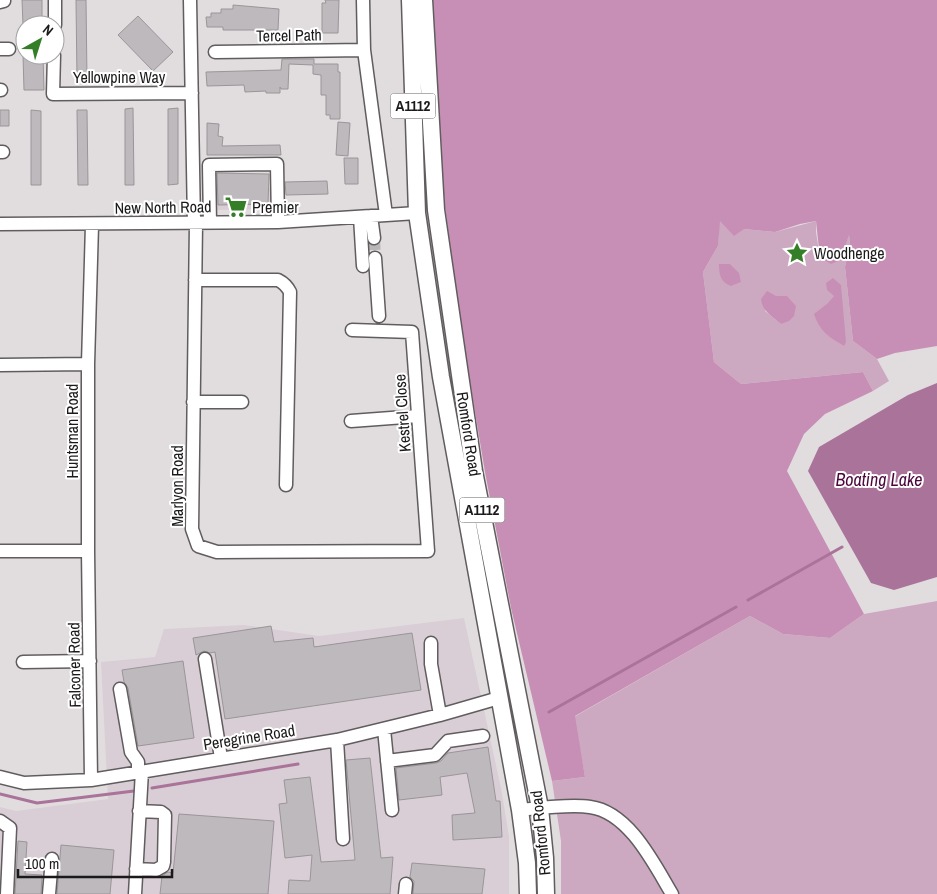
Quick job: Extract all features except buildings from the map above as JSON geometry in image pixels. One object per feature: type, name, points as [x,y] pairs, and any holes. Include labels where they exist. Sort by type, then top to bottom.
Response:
[{"type":"main road","name":"Romford Road","points":[[410,0],[417,213],[443,386],[520,810],[527,863],[528,894]]},
{"type":"main road","name":"Romford Road","points":[[424,0],[436,210],[474,471],[540,808],[545,858],[546,894]]},
{"type":"main road","points":[[417,213],[436,210]]},
{"type":"street","points":[[55,0],[55,15]]},
{"type":"street","points":[[190,0],[195,223]]},
{"type":"street","points":[[363,0],[364,50],[386,215]]},
{"type":"street","name":"Tercel Path","points":[[214,52],[364,50]]},
{"type":"street","name":"Yellowpine Way","points":[[54,65],[54,94],[192,93]]},
{"type":"street","points":[[210,223],[209,165],[277,164],[278,222]]},
{"type":"street","name":"New North Road","points":[[0,224],[92,225],[278,222],[417,213]]},
{"type":"street","points":[[366,217],[374,238]]},
{"type":"street","points":[[363,266],[366,217]]},
{"type":"street","name":"Marlyon Road","points":[[195,223],[192,529],[198,546],[217,552],[428,551]]},
{"type":"street","name":"Huntsman Road","points":[[88,551],[88,364],[92,225]]},
{"type":"street","points":[[375,258],[379,316]]},
{"type":"street","points":[[195,280],[278,280],[290,292],[286,485]]},
{"type":"street","name":"Kestrel Close","points":[[352,330],[412,332],[428,551]]},
{"type":"street","points":[[0,365],[88,364]]},
{"type":"street","points":[[193,402],[242,402]]},
{"type":"street","points":[[351,421],[418,416]]},
{"type":"street","points":[[0,551],[88,551]]},
{"type":"street","name":"Falconer Road","points":[[88,551],[91,780]]},
{"type":"street","points":[[431,643],[432,664],[440,715]]},
{"type":"street","points":[[206,659],[220,758]]},
{"type":"street","points":[[23,662],[90,661]]},
{"type":"street","points":[[120,689],[131,752],[138,762],[140,771],[140,811],[135,894]]},
{"type":"street","name":"Peregrine Road","points":[[0,777],[24,783],[91,780],[337,740],[440,715],[499,698]]},
{"type":"street","points":[[384,729],[392,810]]},
{"type":"street","points":[[387,761],[435,755],[448,742],[483,736]]},
{"type":"street","points":[[337,740],[343,839]]},
{"type":"street","points":[[520,810],[590,807],[610,814],[638,839],[672,894]]},
{"type":"street","points":[[136,869],[156,870],[163,866],[164,862],[165,815],[161,812],[140,811]]},
{"type":"street","points":[[0,821],[10,828],[7,894]]},
{"type":"street","points":[[49,894],[52,859]]},
{"type":"shaded area","points":[[431,0],[937,0],[937,346],[895,353],[877,359],[853,341],[845,267],[850,244],[849,235],[841,260],[831,264],[820,258],[816,221],[775,232],[744,229],[734,236],[720,221],[718,246],[703,272],[714,362],[741,384],[863,372],[873,391],[825,414],[804,434],[787,471],[864,614],[830,638],[783,634],[750,616],[575,716],[585,777],[552,781],[511,608],[485,472],[464,346],[445,208],[434,71]]},
{"type":"shaded area","points":[[212,188],[273,188],[273,209],[212,210]]},
{"type":"shaded area","points":[[719,220],[744,229],[775,232],[816,221],[820,258],[842,256],[849,234],[850,244],[845,267],[853,341],[877,359],[889,381],[873,391],[863,372],[741,384],[714,362],[703,272],[718,246]],"holes":[[[776,296],[787,296],[781,324],[765,311]]]},
{"type":"shaded area","points":[[719,264],[730,264],[739,273],[741,282],[731,286],[724,282],[720,274]]},
{"type":"shaded area","points":[[833,278],[841,285],[846,342],[844,346],[826,333],[819,325],[814,314],[834,296],[827,290],[826,283]]},
{"type":"shaded area","points":[[767,291],[776,296],[787,296],[796,306],[794,316],[789,321],[781,324],[765,310],[761,299]]},
{"type":"shaded area","points":[[937,601],[937,894],[561,894],[561,841],[552,781],[585,777],[574,717],[750,616],[783,634],[830,638],[864,614]]},
{"type":"shaded area","points":[[464,618],[501,788],[509,836],[509,894],[0,894],[0,807],[16,811],[108,799],[101,662],[155,657],[164,629],[244,625],[319,636]]},
{"type":"water","name":"Boating Lake","points":[[937,383],[937,577],[894,590],[871,583],[808,471],[819,447],[908,395]]},
{"type":"waterway","points":[[748,600],[842,547]]},
{"type":"waterway","points":[[549,712],[736,607]]},
{"type":"waterway","points":[[152,788],[298,764]]},
{"type":"waterway","points":[[0,794],[37,803],[134,791]]},
{"type":"tunnel","points":[[374,238],[375,258]]},
{"type":"place","name":"Premier","points":[[236,207]]},
{"type":"place","name":"Woodhenge","points":[[797,253]]}]
